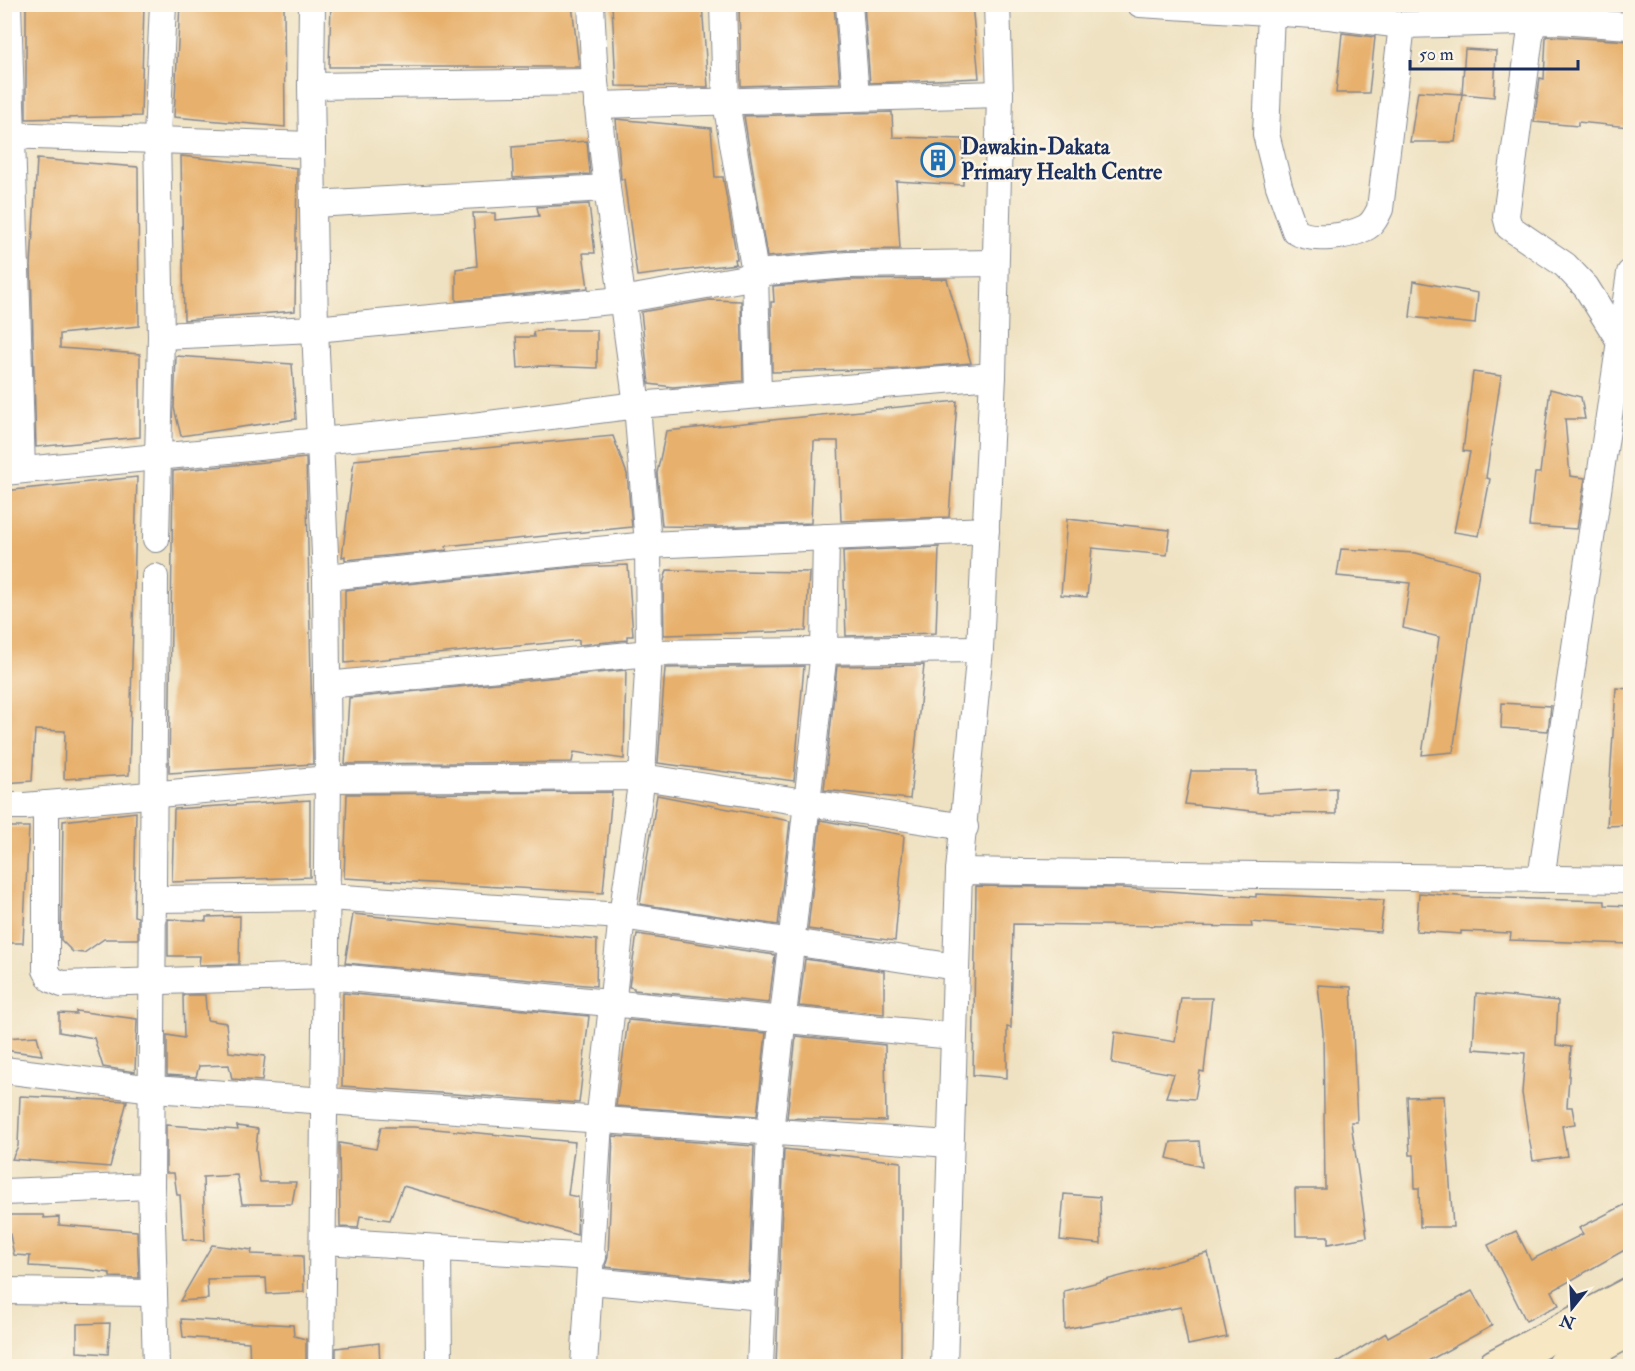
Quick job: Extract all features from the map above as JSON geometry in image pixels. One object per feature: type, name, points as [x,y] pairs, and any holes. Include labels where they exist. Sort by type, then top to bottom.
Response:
[{"type":"main road","points":[[1495,1366],[1630,1294]]},
{"type":"main road","points":[[1564,1366],[1630,1329]]},
{"type":"street","points":[[8,4],[13,471],[321,439],[473,426],[637,405],[993,376]]},
{"type":"street","points":[[156,539],[161,336],[157,138],[163,4]]},
{"type":"street","points":[[312,4],[315,328],[326,577],[328,779],[326,1100],[321,1366]]},
{"type":"street","points":[[584,1366],[592,1269],[599,1122],[622,916],[642,777],[649,653],[648,545],[637,405],[606,188],[596,93],[591,4]]},
{"type":"street","points":[[723,4],[726,102],[755,273],[758,394]]},
{"type":"street","points":[[849,4],[855,97]]},
{"type":"street","points":[[944,1366],[960,871],[980,649],[993,376],[999,94],[996,4]]},
{"type":"street","points":[[1140,4],[1271,12],[1402,25],[1532,22],[1630,26]]},
{"type":"street","points":[[1271,12],[1266,134],[1279,186],[1295,231],[1312,239],[1364,229],[1374,221],[1380,209],[1402,25]]},
{"type":"street","points":[[1532,22],[1506,216],[1509,227],[1565,265],[1586,287],[1619,340]]},
{"type":"street","points":[[311,86],[596,93],[726,102],[999,94]]},
{"type":"street","points":[[8,135],[157,138],[312,145]]},
{"type":"street","points":[[313,204],[606,188]]},
{"type":"street","points":[[161,336],[315,328],[622,300],[740,279],[755,273],[848,265],[995,263]]},
{"type":"street","points":[[1541,879],[1630,273]]},
{"type":"street","points":[[326,577],[648,545],[986,530]]},
{"type":"street","points":[[760,1366],[770,1132],[824,651],[826,537]]},
{"type":"street","points":[[155,576],[151,1186],[156,1366]]},
{"type":"street","points":[[327,685],[649,653],[980,649]]},
{"type":"street","points":[[4,806],[328,779],[642,777],[965,827]]},
{"type":"street","points":[[46,804],[46,970],[51,979],[62,984],[327,976],[612,1001],[953,1036]]},
{"type":"street","points":[[960,871],[1630,880]]},
{"type":"street","points":[[153,899],[328,897],[622,916],[792,940],[956,967]]},
{"type":"street","points":[[4,1070],[153,1089],[599,1122],[950,1144]]},
{"type":"street","points":[[4,1192],[151,1186]]},
{"type":"street","points":[[324,1241],[438,1248],[592,1269],[762,1297]]},
{"type":"street","points":[[438,1248],[439,1366]]},
{"type":"street","points":[[4,1292],[154,1293]]},
{"type":"building","points":[[26,4],[144,4],[141,116],[26,119]]},
{"type":"building","points":[[180,4],[284,4],[285,127],[174,117]]},
{"type":"building","points":[[331,4],[572,4],[579,67],[329,67]]},
{"type":"building","points":[[612,4],[702,4],[708,87],[616,86]]},
{"type":"building","points":[[739,4],[834,4],[840,83],[741,86]]},
{"type":"building","points":[[864,4],[972,4],[979,78],[870,83]]},
{"type":"building","points":[[1342,33],[1375,37],[1369,93],[1336,93]]},
{"type":"building","points":[[1546,36],[1630,41],[1629,127],[1578,122],[1578,126],[1534,122],[1540,78],[1544,79]]},
{"type":"building","points":[[1465,49],[1496,51],[1494,97],[1462,94]]},
{"type":"building","points":[[1418,91],[1462,94],[1455,142],[1410,142]]},
{"type":"building","points":[[892,112],[893,137],[963,139],[963,185],[896,181],[900,249],[847,250],[767,257],[744,116]]},
{"type":"building","points":[[616,119],[711,128],[715,177],[723,177],[736,264],[637,276],[624,179],[621,179]]},
{"type":"building","points":[[587,141],[590,174],[513,178],[512,147]]},
{"type":"building","points":[[181,156],[297,168],[295,311],[184,320]]},
{"type":"building","points":[[37,159],[138,167],[139,326],[60,334],[60,348],[140,354],[140,437],[36,447],[31,266]]},
{"type":"building","points":[[589,204],[595,253],[583,253],[588,288],[456,301],[456,269],[477,266],[473,213],[495,213],[495,220],[539,216],[537,207]]},
{"type":"building","points":[[947,279],[971,363],[897,369],[772,372],[771,302],[774,302],[773,286],[849,280]]},
{"type":"building","points":[[1414,281],[1478,293],[1475,324],[1410,317]]},
{"type":"building","points":[[710,300],[741,301],[743,381],[673,387],[649,384],[641,312]]},
{"type":"building","points":[[597,330],[597,368],[539,366],[518,368],[516,337],[534,337],[533,332]]},
{"type":"building","points":[[176,356],[292,364],[296,419],[181,436],[174,408]]},
{"type":"building","points":[[1473,372],[1501,376],[1486,478],[1490,479],[1479,536],[1454,532],[1470,452],[1463,451]]},
{"type":"building","points":[[1550,389],[1581,397],[1585,419],[1565,419],[1570,476],[1585,478],[1577,529],[1529,526],[1535,473],[1540,473]]},
{"type":"building","points":[[957,401],[949,517],[841,521],[838,441],[814,441],[811,523],[717,527],[662,526],[657,473],[666,431]]},
{"type":"building","points":[[613,436],[627,474],[632,527],[446,546],[447,550],[345,560],[345,556],[342,557],[354,460]]},
{"type":"building","points":[[306,458],[313,764],[169,773],[173,471]]},
{"type":"building","points":[[137,477],[129,775],[64,779],[65,731],[35,730],[32,781],[4,783],[4,491]]},
{"type":"building","points":[[1067,519],[1170,530],[1167,555],[1092,548],[1087,597],[1061,595]]},
{"type":"building","points":[[939,547],[936,633],[846,636],[843,551]]},
{"type":"building","points":[[1341,549],[1416,553],[1479,570],[1453,752],[1422,755],[1439,637],[1403,628],[1410,583],[1337,576]]},
{"type":"building","points":[[628,565],[633,636],[627,636],[627,640],[579,645],[579,640],[345,663],[345,590],[576,567]]},
{"type":"building","points":[[667,570],[809,572],[806,631],[664,635],[663,584]]},
{"type":"building","points":[[924,665],[910,799],[824,790],[837,666]]},
{"type":"building","points":[[804,666],[794,781],[658,763],[665,668]]},
{"type":"building","points":[[626,670],[624,759],[574,752],[572,762],[345,764],[349,698]]},
{"type":"building","points":[[1616,688],[1630,689],[1630,825],[1607,826]]},
{"type":"building","points":[[1502,703],[1551,706],[1548,731],[1501,728]]},
{"type":"building","points":[[1191,771],[1257,771],[1256,793],[1336,788],[1336,814],[1271,813],[1185,804]]},
{"type":"building","points":[[612,792],[603,893],[344,878],[347,794]]},
{"type":"building","points":[[657,795],[790,821],[778,925],[640,904]]},
{"type":"building","points":[[310,800],[310,877],[172,882],[174,809]]},
{"type":"building","points":[[136,812],[134,916],[138,917],[138,939],[104,939],[84,953],[73,952],[61,940],[63,821]]},
{"type":"building","points":[[820,820],[904,835],[895,941],[808,929]]},
{"type":"building","points":[[4,827],[29,827],[23,943],[4,943]]},
{"type":"building","points":[[976,886],[1122,888],[1256,897],[1256,894],[1384,900],[1380,932],[1251,922],[1252,927],[1013,924],[1011,1028],[1007,1027],[1007,1078],[973,1075]]},
{"type":"building","points":[[1419,893],[1470,897],[1605,901],[1605,905],[1630,906],[1630,944],[1510,940],[1511,933],[1461,931],[1461,934],[1416,931]]},
{"type":"building","points":[[353,914],[597,940],[596,986],[345,963]]},
{"type":"building","points":[[240,916],[239,964],[199,965],[200,956],[168,956],[168,919],[206,921],[206,917]]},
{"type":"building","points":[[637,934],[775,955],[769,1003],[634,990],[629,987]]},
{"type":"building","points":[[805,959],[884,971],[884,1014],[799,1006]]},
{"type":"building","points":[[1318,985],[1351,987],[1357,1122],[1351,1122],[1367,1237],[1328,1244],[1328,1236],[1296,1236],[1295,1189],[1325,1189],[1323,1033]]},
{"type":"building","points":[[343,993],[589,1016],[579,1103],[342,1086]]},
{"type":"building","points":[[1476,993],[1558,1001],[1556,1045],[1571,1047],[1567,1107],[1572,1107],[1575,1124],[1562,1126],[1567,1156],[1533,1161],[1522,1093],[1525,1053],[1473,1049]]},
{"type":"building","points":[[183,995],[205,995],[207,1020],[226,1023],[229,1052],[265,1056],[262,1081],[232,1079],[229,1065],[199,1066],[196,1077],[167,1075],[167,1035],[184,1038]]},
{"type":"building","points":[[1181,998],[1212,998],[1204,1072],[1200,1071],[1195,1099],[1166,1097],[1174,1074],[1112,1063],[1115,1032],[1175,1042]]},
{"type":"building","points":[[76,1011],[137,1019],[135,1072],[103,1067],[94,1038],[59,1032],[59,1013],[76,1014]]},
{"type":"building","points":[[628,1020],[766,1033],[757,1116],[616,1106]]},
{"type":"building","points":[[37,1036],[42,1055],[4,1050],[4,1038]]},
{"type":"building","points":[[796,1036],[885,1045],[886,1121],[787,1118]]},
{"type":"building","points":[[20,1096],[127,1101],[110,1167],[12,1159],[18,1146]]},
{"type":"building","points":[[1444,1096],[1453,1227],[1420,1227],[1419,1188],[1415,1188],[1414,1155],[1410,1155],[1407,1097]]},
{"type":"building","points":[[166,1125],[238,1130],[237,1126],[258,1129],[256,1149],[260,1182],[296,1182],[292,1204],[242,1204],[237,1175],[203,1177],[205,1241],[183,1239],[180,1195],[177,1195],[174,1173],[166,1173]]},
{"type":"building","points":[[381,1127],[414,1127],[575,1142],[568,1195],[578,1197],[577,1235],[403,1186],[390,1220],[360,1216],[358,1228],[340,1227],[339,1143],[376,1149]]},
{"type":"building","points":[[613,1136],[754,1146],[749,1281],[605,1267],[608,1257]]},
{"type":"building","points":[[1199,1141],[1202,1167],[1167,1158],[1171,1142]]},
{"type":"building","points":[[784,1149],[901,1162],[901,1366],[776,1366]]},
{"type":"building","points":[[1064,1194],[1100,1197],[1101,1244],[1060,1240]]},
{"type":"building","points":[[1630,1202],[1630,1247],[1552,1291],[1559,1305],[1526,1321],[1488,1245],[1516,1231],[1531,1260],[1583,1234],[1579,1228]]},
{"type":"building","points":[[6,1215],[43,1215],[44,1218],[59,1217],[59,1225],[137,1231],[139,1278],[110,1277],[110,1273],[82,1269],[29,1266],[30,1256],[14,1255]]},
{"type":"building","points":[[212,1245],[252,1250],[251,1254],[303,1256],[304,1292],[267,1294],[266,1278],[207,1279],[208,1299],[180,1301]]},
{"type":"building","points":[[1208,1253],[1227,1337],[1188,1345],[1181,1307],[1065,1329],[1064,1291]]},
{"type":"building","points":[[1472,1291],[1492,1326],[1419,1366],[1331,1366],[1386,1333],[1388,1337]]},
{"type":"building","points":[[181,1319],[293,1325],[294,1336],[306,1339],[306,1366],[250,1366],[249,1342],[183,1337]]},
{"type":"building","points":[[110,1323],[108,1354],[77,1352],[77,1324]]},
{"type":"building","points":[[379,1343],[380,1366],[336,1366],[336,1348]]},
{"type":"place","name":"Dawakin-Dakata Primary Health Centre","points":[[938,160]]}]
